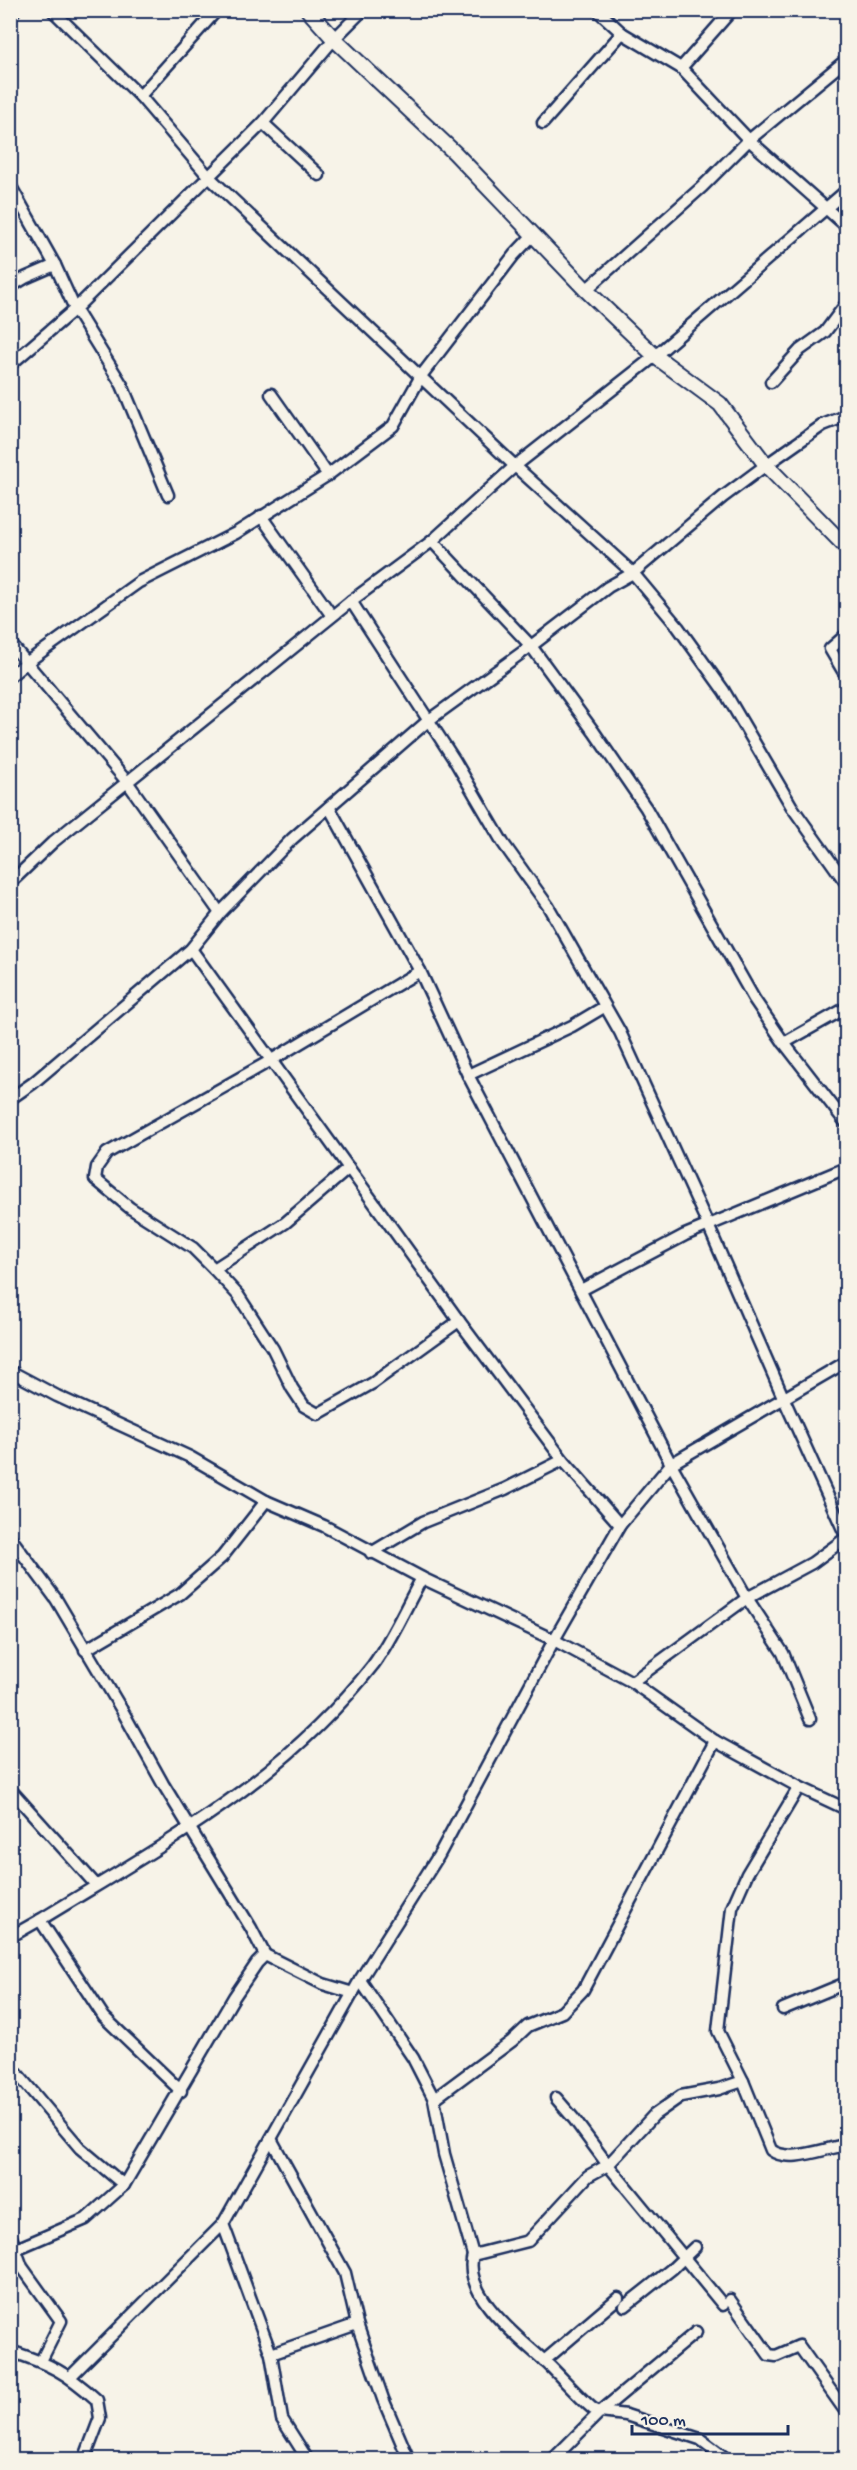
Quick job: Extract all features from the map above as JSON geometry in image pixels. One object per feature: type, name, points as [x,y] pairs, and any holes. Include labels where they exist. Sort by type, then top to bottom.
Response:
[{"type":"street","points":[[52,10],[140,96],[209,177],[515,466],[633,573],[678,627],[724,691],[792,807],[846,883]]},
{"type":"street","points":[[140,96],[217,10]]},
{"type":"street","points":[[308,10],[334,39],[455,153],[585,290],[655,356],[720,404],[766,465],[846,547]]},
{"type":"street","points":[[10,365],[75,309],[263,123],[334,39],[363,10]]},
{"type":"street","points":[[597,10],[622,33],[681,68],[749,140],[846,226]]},
{"type":"street","points":[[681,68],[732,10]]},
{"type":"street","points":[[543,123],[622,33]]},
{"type":"street","points":[[585,290],[702,187],[749,140],[846,60]]},
{"type":"street","points":[[263,123],[319,175]]},
{"type":"street","points":[[10,185],[55,265],[75,309],[122,385],[168,495]]},
{"type":"street","points":[[10,883],[53,842],[332,616],[432,541],[515,466],[655,356],[846,191]]},
{"type":"street","points":[[10,676],[139,582],[236,533],[328,475],[393,426],[421,376],[514,255],[534,234]]},
{"type":"street","points":[[10,288],[25,278],[55,265]]},
{"type":"street","points":[[771,382],[800,350],[825,332],[846,304]]},
{"type":"street","points":[[271,394],[328,475]]},
{"type":"street","points":[[10,1098],[33,1083],[192,949],[220,914],[292,839],[429,720],[608,587],[633,573],[723,497],[766,465],[823,425],[846,416]]},
{"type":"street","points":[[261,516],[332,616]]},
{"type":"street","points":[[432,541],[531,646],[645,808],[754,999],[783,1043],[846,1123]]},
{"type":"street","points":[[351,601],[429,720],[503,843],[548,906],[620,1032],[846,1537],[812,1563],[747,1598],[632,1682]]},
{"type":"street","points":[[843,671],[830,649],[846,635]]},
{"type":"street","points":[[10,643],[128,783],[220,914]]},
{"type":"street","points":[[329,807],[420,971],[468,1075],[671,1464],[747,1598],[783,1653],[810,1719]]},
{"type":"street","points":[[192,949],[270,1061],[459,1321],[563,1460],[620,1525]]},
{"type":"street","points":[[420,971],[270,1061],[107,1153],[97,1167],[95,1179],[130,1208],[193,1248],[214,1269],[238,1295],[273,1349],[292,1388],[304,1406],[318,1414],[374,1383],[459,1321]]},
{"type":"street","points":[[468,1075],[572,1026],[604,1007]]},
{"type":"street","points":[[783,1043],[846,1008]]},
{"type":"street","points":[[214,1269],[285,1223],[349,1168]]},
{"type":"street","points":[[581,1290],[708,1225],[846,1168]]},
{"type":"street","points":[[71,2376],[224,2223],[360,1980],[439,1855],[620,1525],[671,1464],[846,1362]]},
{"type":"street","points":[[10,1371],[57,1396],[190,1457],[266,1501],[324,1526],[422,1578],[555,1640],[632,1682],[715,1741],[799,1787],[846,1809]]},
{"type":"street","points":[[371,1552],[423,1522],[504,1489],[563,1460]]},
{"type":"street","points":[[85,1650],[180,1594],[222,1557],[266,1501]]},
{"type":"street","points":[[10,1537],[56,1599],[128,1720],[163,1785],[191,1828],[265,1955],[323,1984],[353,1993]]},
{"type":"street","points":[[10,1937],[191,1828],[265,1774],[327,1718],[374,1663],[422,1578]]},
{"type":"street","points":[[434,2099],[512,2041],[528,2026],[562,2012],[584,1990],[715,1741]]},
{"type":"street","points":[[799,1787],[747,1874],[732,1908],[718,2031],[743,2081],[771,2150],[778,2156],[793,2157],[846,2145]]},
{"type":"street","points":[[10,1789],[96,1885]]},
{"type":"street","points":[[40,1920],[104,2016],[181,2091]]},
{"type":"street","points":[[16,2248],[86,2219],[124,2185],[234,1997],[265,1955]]},
{"type":"street","points":[[360,1980],[413,2058],[434,2099],[444,2154],[473,2255],[470,2264],[477,2288],[501,2322],[577,2395],[600,2412],[626,2415],[700,2439],[728,2460]]},
{"type":"street","points":[[783,2009],[846,1985]]},
{"type":"street","points":[[10,2065],[80,2148],[124,2185]]},
{"type":"street","points":[[473,2255],[528,2241],[588,2176],[608,2165],[654,2115],[681,2096],[719,2089],[743,2081]]},
{"type":"street","points":[[556,2098],[684,2258],[727,2302],[768,2355],[776,2356],[799,2346],[846,2412]]},
{"type":"street","points":[[271,2139],[345,2273],[357,2324],[383,2399],[409,2460]]},
{"type":"street","points":[[224,2223],[270,2355],[282,2419],[302,2457]]},
{"type":"street","points":[[10,2234],[22,2268],[61,2321],[41,2361]]},
{"type":"street","points":[[544,2361],[621,2302],[684,2258],[695,2247]]},
{"type":"street","points":[[270,2355],[357,2324]]},
{"type":"street","points":[[552,2460],[600,2412],[696,2332]]},
{"type":"street","points":[[10,2351],[41,2361],[71,2376],[98,2400],[100,2418],[84,2460]]}]
